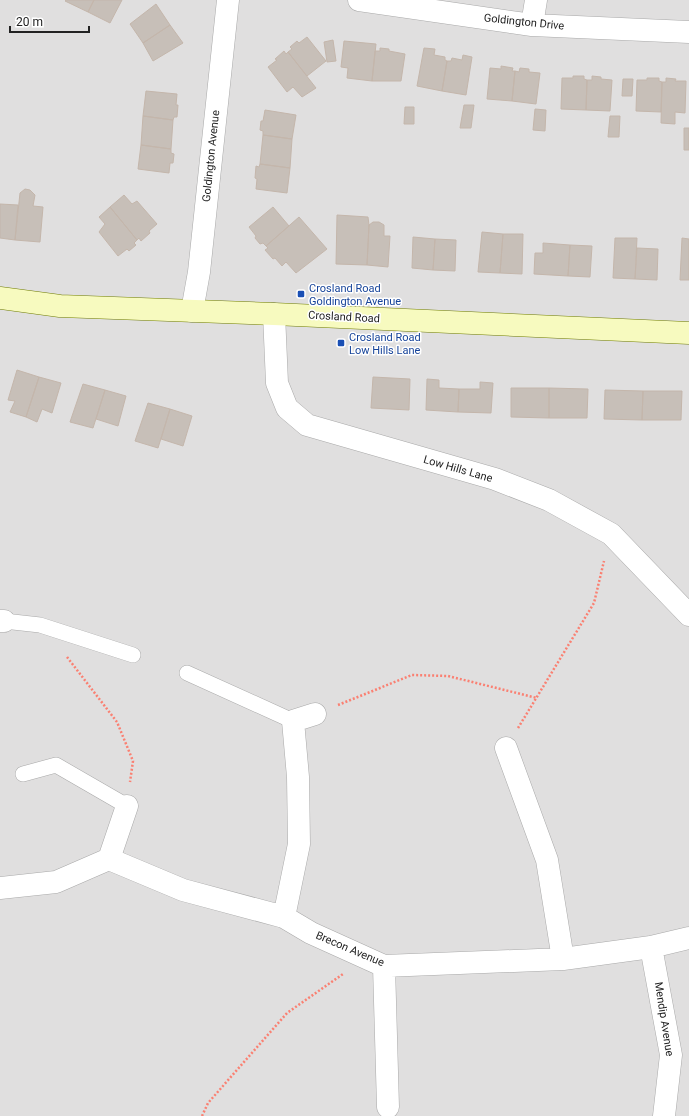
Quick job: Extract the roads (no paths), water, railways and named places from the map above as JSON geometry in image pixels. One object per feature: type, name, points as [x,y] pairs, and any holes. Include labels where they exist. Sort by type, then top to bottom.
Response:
[{"type":"street","name":"Goldington Avenue","points":[[192,311],[199,272],[228,0]]},
{"type":"street","name":"Goldington Drive","points":[[359,0],[532,26],[689,32]]},
{"type":"street","points":[[532,26],[536,0]]},
{"type":"street","name":"Crosland Road","points":[[0,298],[60,306],[689,333]]},
{"type":"street","name":"Low Hills Lane","points":[[274,314],[277,383],[287,408],[307,425],[495,479],[549,500],[611,534],[689,615]]},
{"type":"street","points":[[284,917],[300,844],[298,776],[293,721],[315,714]]},
{"type":"street","points":[[506,748],[547,860],[563,959]]},
{"type":"street","points":[[0,888],[56,882],[109,860],[127,806]]},
{"type":"street","name":"Brecon Avenue","points":[[109,860],[183,890],[284,917],[311,933],[375,962],[563,959],[651,947],[689,938]]},
{"type":"street","name":"Mendip Avenue","points":[[651,947],[671,1055],[664,1116]]},
{"type":"street","points":[[375,962],[388,1107]]},
{"type":"lane","points":[[2,621],[40,624],[133,655]]},
{"type":"lane","points":[[187,673],[293,721]]},
{"type":"lane","points":[[23,774],[56,765],[127,806]]},
{"type":"place","name":"Crosland Road Goldington Avenue","points":[[301,294]]},
{"type":"place","name":"Crosland Road Low Hills Lane","points":[[341,343]]}]
